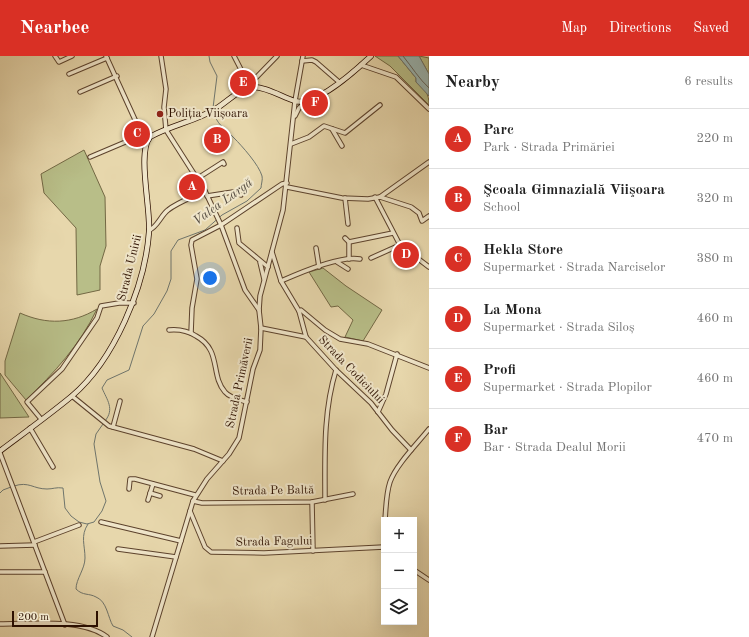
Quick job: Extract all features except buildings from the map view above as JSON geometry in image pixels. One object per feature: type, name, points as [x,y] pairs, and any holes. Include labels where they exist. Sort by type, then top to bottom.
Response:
[{"type":"main road","points":[[147,141],[150,137],[216,109],[250,86],[295,101],[306,102],[318,97],[371,56]]},
{"type":"main road","name":"Strada Unirii","points":[[0,452],[72,396],[98,366],[119,332],[134,303],[147,246],[149,230],[144,150],[147,141]]},
{"type":"street","points":[[54,56],[59,62],[72,56]]},
{"type":"street","points":[[161,56],[166,89],[164,107],[166,130],[205,191],[220,224],[245,290],[259,310]]},
{"type":"street","points":[[234,56],[250,86],[277,56]]},
{"type":"street","name":"Strada Primăverii","points":[[152,637],[195,495],[229,454],[239,438],[253,368],[260,350],[261,328],[259,310],[264,280],[284,210],[295,101],[303,56]]},
{"type":"street","points":[[69,74],[106,57],[117,76],[142,135],[147,141]]},
{"type":"street","points":[[302,61],[312,60],[316,62],[339,82]]},
{"type":"street","points":[[361,65],[396,77],[429,109]]},
{"type":"street","points":[[80,92],[117,76]]},
{"type":"street","points":[[294,117],[299,108],[306,102]]},
{"type":"street","points":[[291,144],[309,137],[324,126],[332,130],[345,133],[380,105]]},
{"type":"street","points":[[332,130],[342,146]]},
{"type":"street","points":[[90,157],[142,135]]},
{"type":"street","points":[[198,178],[222,162],[224,164]]},
{"type":"street","points":[[191,333],[192,308],[197,279],[191,243],[282,184],[313,194],[360,200],[375,198],[380,197],[429,162]]},
{"type":"street","points":[[149,230],[154,228],[161,217],[169,209],[205,191]]},
{"type":"street","points":[[207,196],[233,192],[241,196]]},
{"type":"street","points":[[380,197],[411,207],[419,213],[422,221],[429,216]]},
{"type":"street","points":[[345,198],[348,224]]},
{"type":"street","points":[[375,198],[400,245],[429,267]]},
{"type":"street","points":[[237,228],[238,242],[268,267]]},
{"type":"street","points":[[349,242],[393,233]]},
{"type":"street","points":[[345,238],[349,242],[349,259]]},
{"type":"street","points":[[228,244],[238,242]]},
{"type":"street","points":[[371,258],[400,245]]},
{"type":"street","points":[[316,248],[319,267]]},
{"type":"street","name":"Strada Codiciului","points":[[272,252],[281,281],[299,311],[306,337],[336,370],[378,412],[392,430],[411,450]]},
{"type":"street","points":[[281,281],[306,270],[349,259],[360,259]]},
{"type":"street","points":[[260,261],[264,280]]},
{"type":"street","points":[[337,262],[348,269]]},
{"type":"street","points":[[41,419],[27,402],[62,369],[98,318],[101,306],[119,303],[134,303]]},
{"type":"street","points":[[299,311],[301,310],[325,330],[340,339],[368,344],[397,354],[429,368]]},
{"type":"street","points":[[261,328],[306,337]]},
{"type":"street","points":[[169,330],[179,330],[191,333],[206,343],[213,354],[221,384],[226,393],[247,402]]},
{"type":"street","points":[[378,412],[386,394],[397,354]]},
{"type":"street","points":[[325,500],[327,413],[330,390],[336,370]]},
{"type":"street","points":[[72,396],[107,425],[194,449],[223,461]]},
{"type":"street","points":[[113,427],[120,401]]},
{"type":"street","points":[[30,428],[53,467]]},
{"type":"street","points":[[385,517],[390,483],[411,450],[429,429]]},
{"type":"street","points":[[0,452],[65,625]]},
{"type":"street","points":[[129,489],[131,478],[195,495]]},
{"type":"street","points":[[148,500],[153,484]]},
{"type":"street","points":[[150,493],[160,496]]},
{"type":"street","name":"Strada Pe Baltă","points":[[193,501],[202,503],[312,502],[353,494]]},
{"type":"street","points":[[312,502],[313,551]]},
{"type":"street","name":"Strada Fagului","points":[[190,511],[205,547],[211,552],[264,553],[381,547]]},
{"type":"street","points":[[101,522],[181,541]]},
{"type":"street","points":[[0,546],[34,544],[79,525]]},
{"type":"street","points":[[118,549],[176,557]]},
{"type":"street","points":[[0,572],[45,572]]},
{"type":"street","points":[[417,572],[429,580]]},
{"type":"street","points":[[0,624],[65,625],[92,629],[107,637]]},
{"type":"green space","points":[[375,56],[398,56],[416,78],[416,82],[426,92],[429,105],[390,66]]},
{"type":"green space","points":[[419,56],[429,58],[429,74]]},
{"type":"green space","points":[[218,135],[226,147],[221,151],[212,139]]},
{"type":"green space","points":[[84,150],[105,197],[106,246],[100,266],[100,290],[77,295],[76,228],[44,193],[41,174]]},
{"type":"green space","points":[[195,178],[201,189],[188,195],[183,183]]},
{"type":"green space","points":[[323,268],[346,286],[382,310],[363,341],[345,337],[353,320],[338,306],[331,307],[309,272]]},
{"type":"green space","points":[[97,309],[83,335],[66,358],[26,400],[5,375],[5,361],[20,313],[40,320],[59,321],[78,318]]},
{"type":"green space","points":[[0,373],[29,417],[0,418]]},
{"type":"water","points":[[398,56],[419,56],[429,74],[429,96],[416,82],[416,78]]},
{"type":"waterway","name":"Valea Largă","points":[[209,56],[210,62],[217,76],[213,108]]},
{"type":"waterway","name":"Valea Largă","points":[[105,421],[108,417],[110,408],[102,388],[107,380],[129,370],[143,326],[154,314],[167,291],[171,279],[171,251],[178,240],[205,230],[222,215],[247,201],[261,188],[262,177],[257,167],[250,156],[221,126],[216,119],[214,111]]},
{"type":"waterway","name":"Valea Largă","points":[[14,486],[24,484],[42,489],[63,488],[65,508],[71,516],[79,522],[87,524],[94,522],[102,511],[106,501],[100,482],[94,444],[96,434],[103,424]]},
{"type":"waterway","name":"Valea Largă","points":[[0,493],[11,487]]},
{"type":"waterway","points":[[88,524],[84,533],[85,562],[77,581],[76,589],[81,593],[100,599],[105,606],[113,626],[123,630],[132,637]]},
{"type":"place","name":"Profi","points":[[243,83]]},
{"type":"place","name":"Bar","points":[[315,103]]},
{"type":"place","name":"Poliția Viișoara","points":[[160,114]]},
{"type":"place","name":"Hekla Store","points":[[137,134]]},
{"type":"place","name":"Şcoala Gimnazială Viişoara","points":[[217,140]]},
{"type":"place","name":"Parc","points":[[192,187]]},
{"type":"place","name":"La Mona","points":[[406,255]]}]
